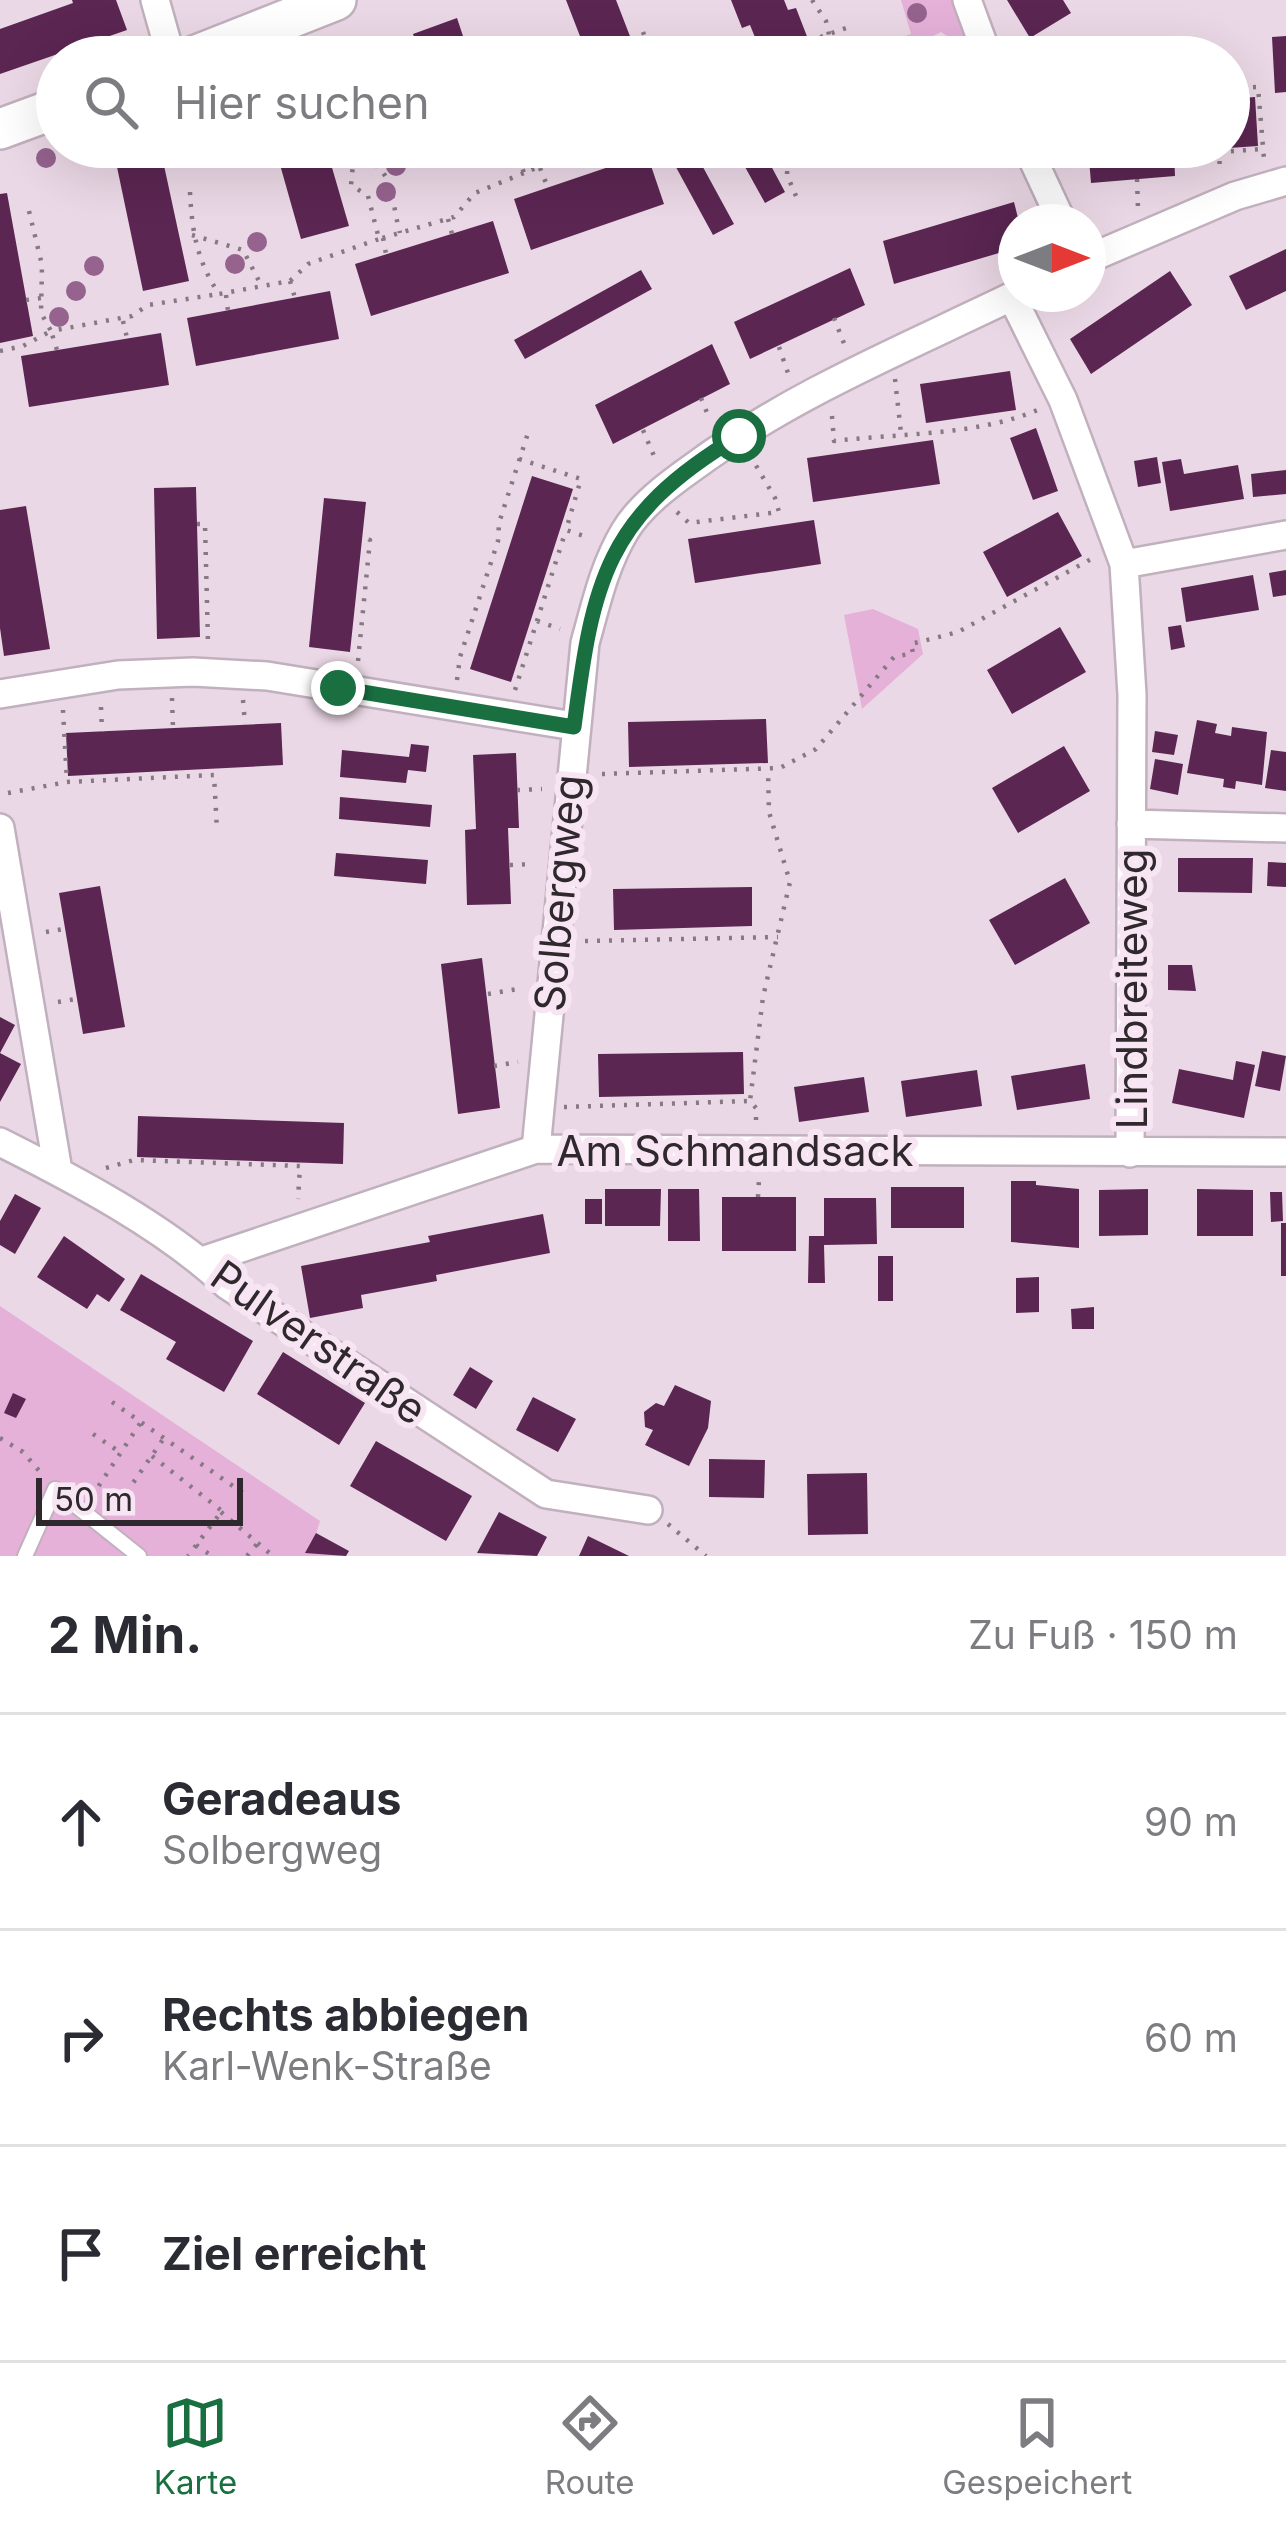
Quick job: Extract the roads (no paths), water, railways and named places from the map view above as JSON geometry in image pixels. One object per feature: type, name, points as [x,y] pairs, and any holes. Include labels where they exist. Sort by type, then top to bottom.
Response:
[{"type":"main road","points":[[245,36],[336,0]]},
{"type":"main road","points":[[0,129],[36,116]]},
{"type":"street","points":[[155,0],[165,36]]},
{"type":"street","points":[[967,0],[980,36]]},
{"type":"street","points":[[1037,168],[1054,204]]},
{"type":"street","points":[[1106,252],[1275,175]]},
{"type":"street","name":"Solbergweg","points":[[536,1149],[585,644],[604,572],[627,527],[659,494],[718,448],[850,370],[998,303]]},
{"type":"street","name":"Lindbreiteweg","points":[[1023,312],[1063,400],[1114,559],[1132,695],[1130,1154]]},
{"type":"street","points":[[1114,559],[1286,535]]},
{"type":"street","points":[[0,694],[118,675],[267,676],[574,727]]},
{"type":"street","name":"Lindbreiteweg","points":[[1132,824],[1286,828]]},
{"type":"street","points":[[0,828],[58,1171]]},
{"type":"street","name":"Pulverstraße","points":[[0,1142],[58,1171],[202,1261],[227,1285],[546,1494],[648,1510]]},
{"type":"street","name":"Am Schmandsack","points":[[202,1261],[536,1149],[757,1157],[1286,1152]]},
{"type":"lane","points":[[25,1556],[55,1489],[139,1556]]}]
